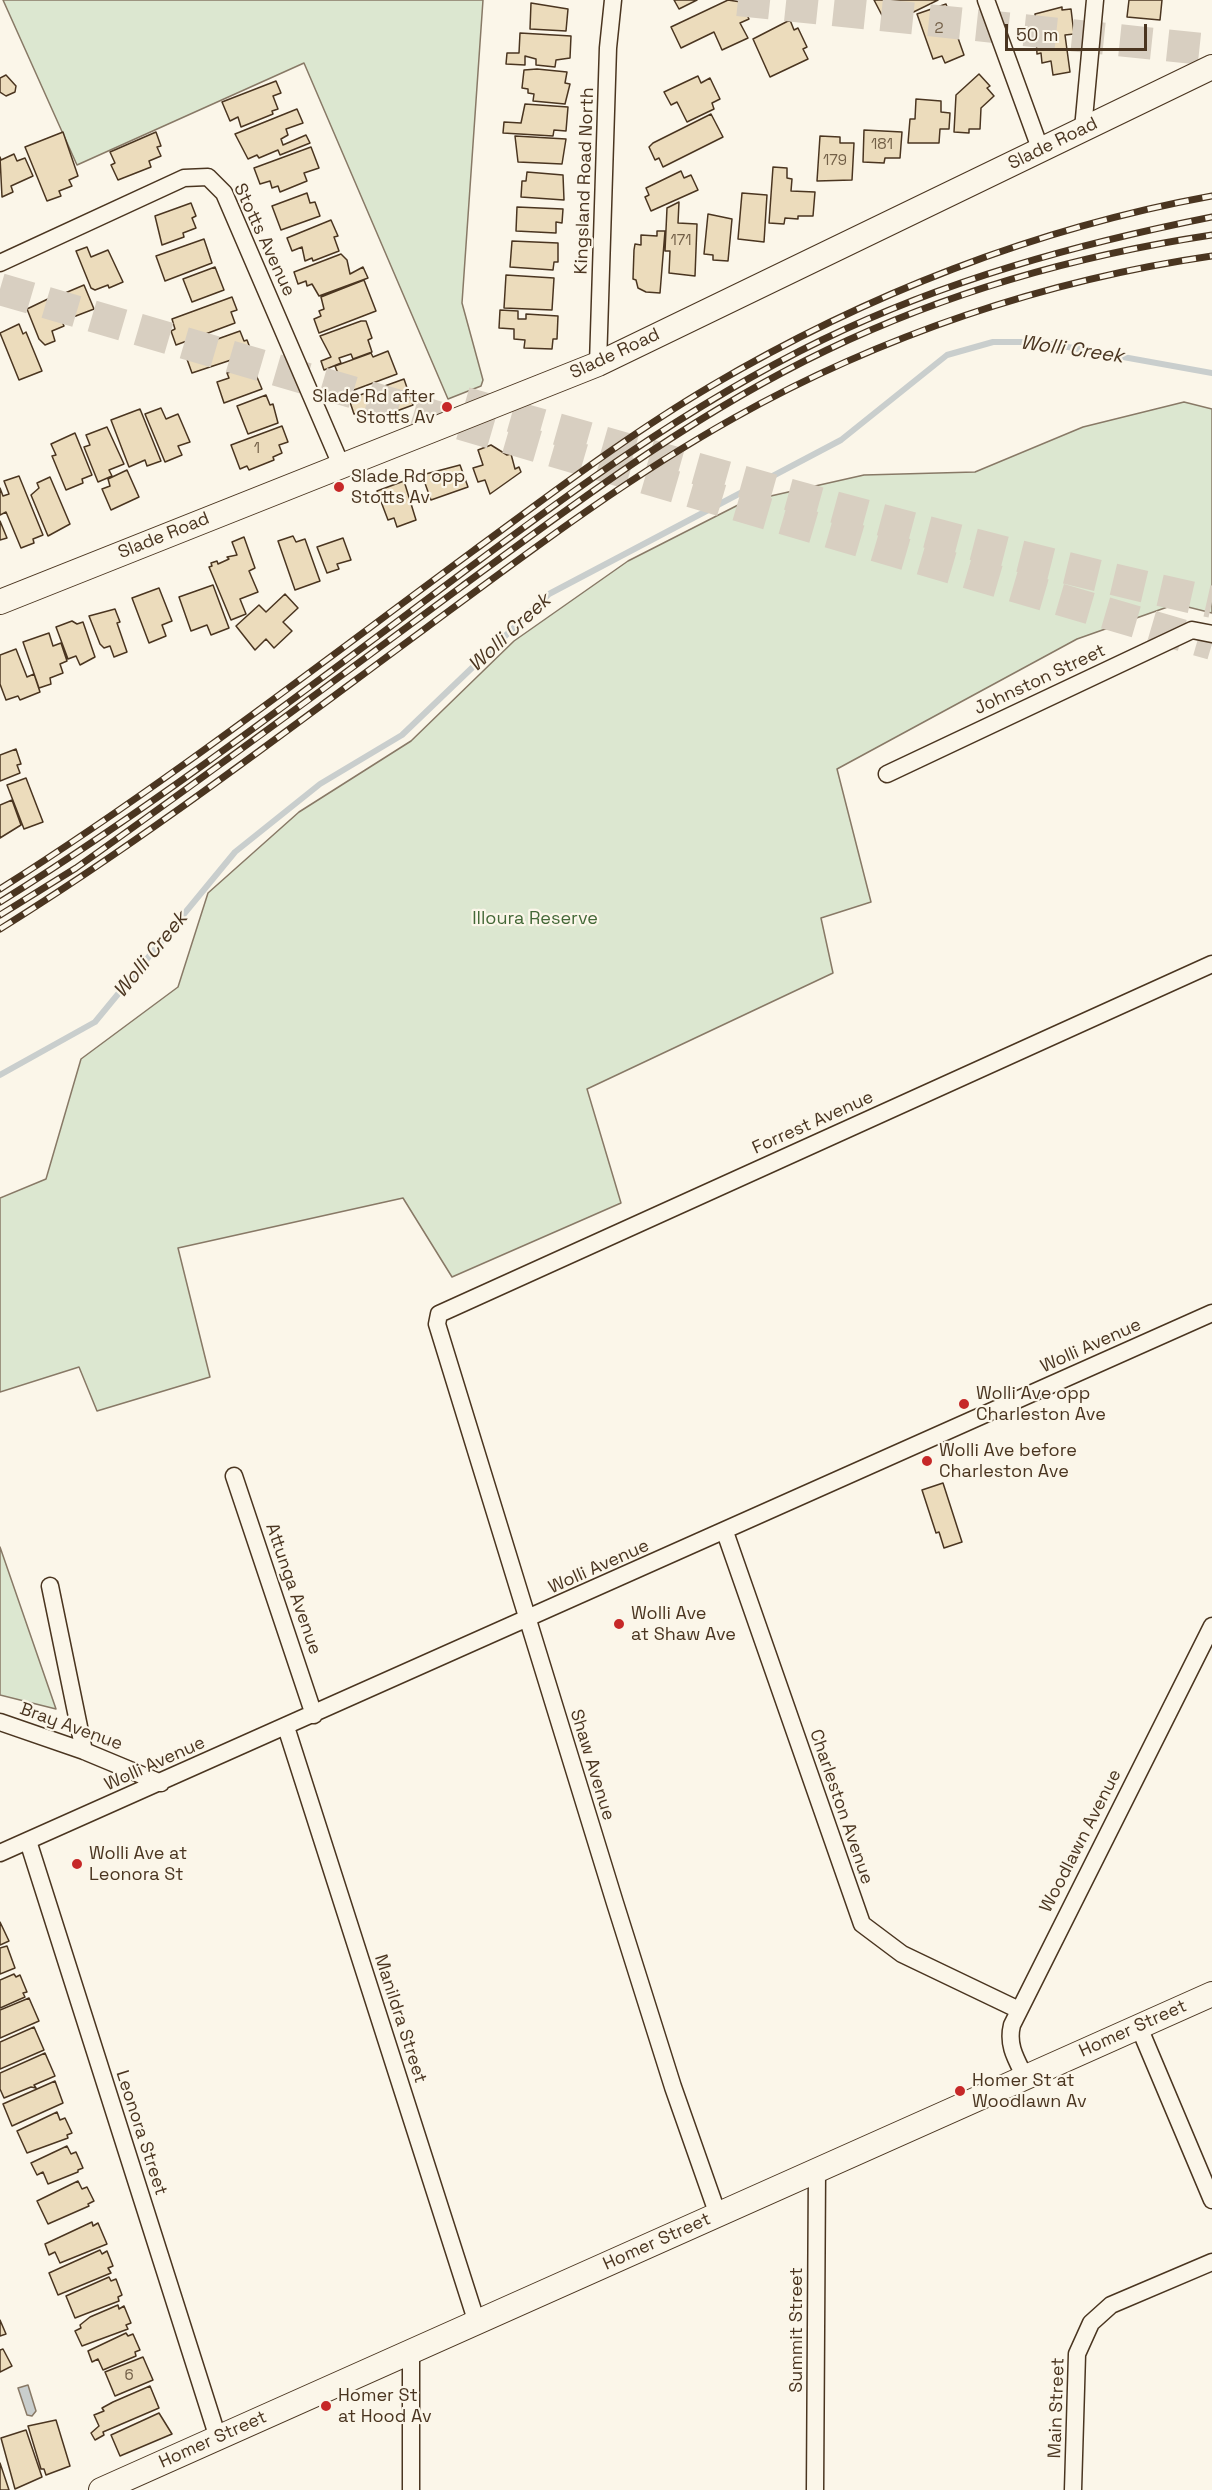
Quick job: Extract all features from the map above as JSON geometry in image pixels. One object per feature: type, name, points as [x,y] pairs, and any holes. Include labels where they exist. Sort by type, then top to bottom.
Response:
[{"type":"main road","name":"Slade Road","points":[[0,602],[598,363],[1212,67]]},
{"type":"main road","name":"Homer Street","points":[[116,2487],[218,2438],[1212,1994]]},
{"type":"street","name":"Kingsland Road North","points":[[598,363],[608,48],[613,0]]},
{"type":"street","points":[[986,0],[1041,151]]},
{"type":"street","points":[[1083,129],[1095,0]]},
{"type":"street","name":"Stotts Avenue","points":[[0,263],[184,178],[208,177],[224,193],[341,465]]},
{"type":"street","name":"Johnston Street","points":[[887,774],[1192,630],[1212,634]]},
{"type":"street","name":"Forrest Avenue","points":[[436,1324],[439,1314],[1212,964]]},
{"type":"street","name":"Wolli Avenue","points":[[0,1853],[725,1532],[1212,1313]]},
{"type":"street","name":"Shaw Avenue","points":[[436,1324],[673,2087],[718,2215]]},
{"type":"street","name":"Attunga Avenue","points":[[234,1476],[314,1715]]},
{"type":"street","name":"Charleston Avenue","points":[[725,1532],[862,1924],[902,1954],[1019,2010]]},
{"type":"street","points":[[50,1586],[84,1751]]},
{"type":"street","name":"Woodlawn Avenue","points":[[1025,2077],[1012,2049],[1009,2036],[1019,2010],[1212,1626]]},
{"type":"street","name":"Bray Avenue","points":[[0,1722],[84,1751],[161,1783]]},
{"type":"street","name":"Manildra Street","points":[[286,1727],[477,2323]]},
{"type":"street","name":"Leonora Street","points":[[28,1841],[218,2438]]},
{"type":"street","points":[[1139,2027],[1212,2200]]},
{"type":"street","name":"Summit Street","points":[[815,2490],[817,2171]]},
{"type":"street","name":"Main Street","points":[[1073,2490],[1076,2363],[1084,2335],[1100,2313],[1111,2305],[1212,2262]]},
{"type":"street","points":[[411,2352],[411,2490]]},
{"type":"green space","points":[[3,0],[483,0],[462,303],[483,380],[481,386],[448,399],[304,63],[77,165]]},
{"type":"green space","name":"Illoura Reserve","points":[[1184,402],[1212,409],[1212,613],[1176,604],[1077,639],[837,769],[871,902],[821,918],[833,973],[587,1089],[621,1203],[452,1277],[403,1198],[178,1248],[210,1377],[97,1411],[79,1367],[0,1392],[0,1198],[46,1179],[81,1059],[178,987],[208,893],[299,812],[411,741],[514,641],[628,561],[744,502],[864,475],[975,472],[1083,427]]},
{"type":"green space","points":[[0,1547],[56,1709],[0,1695]]},
{"type":"shaded area","points":[[28,2385],[36,2411],[32,2416],[27,2415],[18,2388]]},
{"type":"building","points":[[674,0],[697,0],[679,9]]},
{"type":"building","points":[[728,0],[741,2],[749,19],[740,23],[748,38],[722,50],[714,32],[681,48],[671,27]]},
{"type":"building","points":[[874,0],[938,0],[887,25]]},
{"type":"building","points":[[1129,0],[1162,0],[1160,20],[1127,17]]},
{"type":"building","points":[[531,3],[568,9],[566,31],[530,29]]},
{"type":"building","points":[[946,4],[964,55],[945,63],[942,56],[933,59],[917,14]]},
{"type":"building","points":[[1062,7],[1062,10],[1071,9],[1074,34],[1065,35],[1070,72],[1053,75],[1051,61],[1042,63],[1041,53],[1037,54],[1035,14]]},
{"type":"building","points":[[790,20],[794,30],[798,28],[807,47],[803,49],[808,59],[770,77],[753,39]]},
{"type":"building","points":[[520,33],[571,36],[570,58],[556,60],[555,67],[536,65],[536,59],[525,56],[525,65],[506,64],[507,53],[519,53]]},
{"type":"building","points":[[524,70],[567,72],[565,83],[570,84],[565,104],[533,101],[534,94],[522,88]]},
{"type":"building","points":[[979,74],[990,86],[987,88],[994,96],[981,108],[980,129],[969,129],[969,133],[954,132],[956,95]]},
{"type":"building","points":[[6,75],[16,86],[15,92],[6,96],[0,92],[0,78]]},
{"type":"building","points":[[698,76],[701,83],[710,78],[720,99],[712,103],[714,109],[687,122],[677,102],[671,105],[664,92]]},
{"type":"building","points":[[276,81],[281,93],[273,96],[278,109],[272,111],[273,114],[241,127],[238,117],[230,121],[222,102]]},
{"type":"building","points":[[916,99],[941,101],[941,112],[950,113],[949,129],[940,129],[939,143],[908,143],[910,119],[915,119]]},
{"type":"building","points":[[525,104],[568,107],[566,131],[554,130],[553,136],[503,133],[504,122],[521,123]]},
{"type":"building","points":[[297,109],[303,123],[286,129],[288,135],[281,139],[283,145],[306,135],[310,143],[280,155],[278,150],[259,158],[257,155],[248,159],[235,134]]},
{"type":"building","points":[[711,114],[723,137],[663,167],[659,158],[655,160],[649,147],[653,143]]},
{"type":"building","points":[[864,130],[902,132],[900,158],[885,158],[884,163],[863,162]]},
{"type":"building","points":[[63,132],[78,176],[69,180],[72,186],[59,191],[61,196],[47,201],[25,147]]},
{"type":"building","points":[[156,132],[161,146],[157,147],[161,156],[149,161],[151,167],[118,180],[111,165],[115,163],[110,152]]},
{"type":"building","points":[[515,136],[566,139],[562,164],[518,162]]},
{"type":"building","points":[[820,136],[840,137],[840,143],[854,143],[852,180],[817,181]]},
{"type":"building","points":[[311,147],[319,168],[304,173],[307,181],[280,192],[278,186],[272,188],[270,181],[260,184],[254,168]]},
{"type":"building","points":[[14,154],[17,161],[25,158],[33,176],[11,186],[13,192],[2,197],[0,157],[1,160]]},
{"type":"building","points":[[773,167],[787,168],[787,178],[792,179],[791,191],[815,192],[813,216],[798,216],[798,219],[785,218],[784,224],[769,223]]},
{"type":"building","points":[[681,171],[684,178],[691,175],[698,190],[651,211],[645,197],[649,195],[646,188]]},
{"type":"building","points":[[527,172],[563,175],[564,200],[521,197],[522,181],[526,181]]},
{"type":"building","points":[[307,193],[310,203],[315,202],[320,216],[281,230],[272,206]]},
{"type":"building","points":[[742,193],[767,195],[764,242],[738,239]]},
{"type":"building","points":[[679,202],[678,223],[697,224],[695,276],[669,273],[670,251],[665,251],[667,208]]},
{"type":"building","points":[[191,203],[196,216],[192,218],[196,228],[183,233],[184,237],[162,245],[155,216]]},
{"type":"building","points":[[517,207],[563,209],[562,223],[556,222],[556,233],[516,231]]},
{"type":"building","points":[[708,214],[732,219],[728,261],[713,260],[713,255],[704,254]]},
{"type":"building","points":[[331,220],[338,236],[334,237],[339,251],[313,261],[312,258],[305,261],[302,247],[292,251],[287,238]]},
{"type":"building","points":[[657,231],[665,231],[660,293],[646,292],[638,288],[636,280],[633,279],[635,244],[641,245],[641,235],[657,236]]},
{"type":"building","points":[[204,239],[212,263],[165,281],[156,256]]},
{"type":"building","points":[[512,241],[558,243],[558,262],[554,262],[553,270],[510,267]]},
{"type":"building","points":[[87,247],[91,257],[108,250],[123,282],[109,288],[108,285],[95,290],[91,288],[76,251]]},
{"type":"building","points":[[341,254],[347,260],[350,274],[363,267],[368,278],[319,296],[312,284],[307,286],[306,281],[298,284],[294,272]]},
{"type":"building","points":[[215,267],[224,290],[192,302],[183,279]]},
{"type":"building","points":[[506,275],[554,278],[552,310],[504,308]]},
{"type":"building","points":[[364,280],[376,311],[319,333],[314,319],[321,316],[319,311],[324,309],[321,297]]},
{"type":"building","points":[[84,285],[94,309],[68,319],[58,296]]},
{"type":"building","points":[[52,297],[64,326],[52,331],[55,341],[45,345],[39,339],[27,309]]},
{"type":"building","points":[[232,297],[237,310],[231,312],[235,323],[176,345],[171,331],[175,329],[172,319]]},
{"type":"building","points":[[500,310],[518,311],[518,319],[526,319],[526,314],[558,316],[557,339],[553,339],[552,349],[524,348],[525,340],[514,339],[514,329],[499,328]]},
{"type":"building","points":[[366,321],[372,338],[368,340],[372,352],[353,359],[351,354],[339,358],[341,363],[324,370],[321,361],[331,357],[320,336]]},
{"type":"building","points":[[19,324],[23,334],[26,332],[42,371],[19,380],[0,333]]},
{"type":"building","points":[[240,331],[244,341],[247,340],[252,353],[192,373],[184,351]]},
{"type":"building","points":[[388,351],[397,374],[346,393],[335,366],[371,353],[373,357]]},
{"type":"building","points":[[246,367],[248,372],[254,370],[262,389],[224,403],[217,382],[229,378],[227,373]]},
{"type":"building","points":[[404,379],[413,405],[394,412],[396,416],[377,423],[369,410],[354,414],[349,399]]},
{"type":"building","points":[[266,395],[270,405],[273,404],[278,423],[248,434],[237,406]]},
{"type":"building","points":[[161,408],[166,419],[178,414],[190,442],[178,446],[182,455],[165,462],[145,414]]},
{"type":"building","points":[[140,409],[161,461],[147,466],[145,460],[129,467],[111,420]]},
{"type":"building","points":[[282,426],[288,442],[279,445],[282,453],[273,457],[274,460],[249,470],[247,466],[240,469],[231,445]]},
{"type":"building","points":[[107,427],[124,464],[109,470],[112,476],[98,482],[84,447],[90,445],[86,435]]},
{"type":"building","points":[[75,433],[92,475],[82,479],[83,483],[66,490],[52,456],[56,455],[51,444]]},
{"type":"building","points":[[491,445],[507,455],[511,454],[515,469],[519,467],[521,472],[490,494],[485,480],[478,482],[473,468],[483,465],[478,450]]},
{"type":"building","points":[[460,465],[468,487],[431,500],[422,475]]},
{"type":"building","points":[[127,470],[139,497],[111,510],[102,489],[110,486],[108,479]]},
{"type":"building","points":[[19,476],[43,535],[33,539],[34,543],[21,548],[6,512],[0,515],[0,488],[3,496],[9,494],[4,481]]},
{"type":"building","points":[[50,477],[70,524],[48,536],[31,495],[39,488],[37,483]]},
{"type":"building","points":[[404,481],[416,520],[397,527],[394,518],[388,520],[377,491]]},
{"type":"building","points":[[0,521],[7,538],[0,540]]},
{"type":"building","points":[[293,536],[296,542],[305,539],[320,581],[295,590],[278,541]]},
{"type":"building","points":[[244,537],[255,568],[249,571],[258,592],[240,599],[246,614],[231,620],[209,567],[212,566],[211,563],[217,561],[218,564],[229,559],[227,557],[237,555],[232,542]]},
{"type":"building","points":[[343,538],[351,560],[337,564],[339,569],[327,573],[317,547]]},
{"type":"building","points":[[213,585],[229,628],[211,635],[207,625],[191,631],[179,597]]},
{"type":"building","points":[[159,588],[172,621],[162,625],[166,636],[149,643],[132,598]]},
{"type":"building","points":[[285,594],[298,608],[283,622],[292,631],[274,648],[266,639],[255,650],[236,626],[259,605],[266,612]]},
{"type":"building","points":[[115,609],[120,622],[117,623],[127,652],[114,657],[110,646],[104,648],[100,644],[89,616]]},
{"type":"building","points":[[72,621],[77,624],[83,622],[95,657],[80,665],[76,656],[68,659],[56,627]]},
{"type":"building","points":[[49,633],[53,646],[61,643],[67,661],[60,664],[63,673],[50,678],[51,684],[39,688],[23,642]]},
{"type":"building","points":[[16,649],[27,677],[34,674],[40,692],[20,700],[18,696],[6,700],[0,684],[0,655]]},
{"type":"building","points":[[16,749],[21,764],[17,765],[20,773],[0,781],[0,755]]},
{"type":"building","points":[[26,778],[43,822],[24,829],[7,785]]},
{"type":"building","points":[[12,800],[21,825],[0,838],[0,805]]},
{"type":"building","points":[[943,1483],[962,1542],[944,1548],[939,1532],[936,1533],[922,1490]]},
{"type":"building","points":[[0,1922],[9,1941],[0,1945]]},
{"type":"building","points":[[7,1946],[15,1968],[0,1974],[0,1948]]},
{"type":"building","points":[[14,1974],[16,1977],[20,1975],[27,1992],[23,1993],[25,1997],[0,2008],[0,1980]]},
{"type":"building","points":[[29,1998],[39,2021],[0,2038],[0,2010]]},
{"type":"building","points":[[34,2027],[44,2050],[0,2069],[0,2042]]},
{"type":"building","points":[[45,2053],[55,2076],[34,2085],[36,2088],[31,2087],[4,2098],[0,2089],[0,2073]]},
{"type":"building","points":[[55,2081],[63,2103],[12,2126],[3,2104]]},
{"type":"building","points":[[57,2112],[60,2120],[65,2118],[72,2133],[67,2135],[68,2138],[27,2153],[17,2131]]},
{"type":"building","points":[[67,2146],[71,2154],[76,2152],[83,2168],[48,2184],[43,2172],[37,2175],[31,2163]]},
{"type":"building","points":[[78,2181],[82,2189],[87,2187],[94,2201],[88,2204],[89,2206],[48,2224],[37,2201]]},
{"type":"building","points":[[92,2222],[93,2226],[98,2223],[107,2244],[60,2263],[55,2252],[49,2255],[45,2244]]},
{"type":"building","points":[[100,2250],[102,2254],[107,2251],[113,2266],[108,2268],[111,2273],[58,2295],[49,2273]]},
{"type":"building","points":[[109,2277],[111,2281],[116,2279],[122,2295],[118,2297],[119,2301],[75,2318],[66,2296]]},
{"type":"building","points":[[118,2305],[119,2309],[124,2306],[131,2323],[126,2325],[128,2329],[82,2346],[75,2331],[81,2328],[80,2325],[90,2317]]},
{"type":"building","points":[[0,2320],[6,2334],[0,2336]]},
{"type":"building","points":[[126,2333],[128,2336],[133,2334],[140,2350],[135,2352],[136,2356],[103,2370],[98,2359],[92,2362],[88,2351]]},
{"type":"building","points":[[3,2349],[12,2366],[0,2372],[0,2350]]},
{"type":"building","points":[[143,2357],[153,2380],[115,2396],[105,2372]]},
{"type":"building","points":[[150,2386],[159,2408],[103,2432],[104,2435],[95,2440],[91,2433],[99,2426],[94,2415],[104,2411],[102,2408],[113,2402]]},
{"type":"building","points":[[159,2413],[172,2434],[120,2456],[111,2435]]},
{"type":"building","points":[[56,2420],[70,2466],[46,2475],[44,2469],[41,2469],[28,2426]]},
{"type":"building","points":[[26,2430],[42,2477],[15,2489],[1,2438]]},
{"type":"building","points":[[0,2463],[9,2490],[0,2490]]},
{"type":"waterway","name":"Wolli Creek","points":[[0,1075],[95,1022],[235,852],[320,784],[402,735],[549,594],[841,440],[947,355],[993,342],[1040,342],[1212,373]]},
{"type":"tunnel","points":[[738,0],[1212,50]]},
{"type":"tunnel","points":[[0,289],[1212,644]]},
{"type":"tunnel","points":[[465,403],[930,533],[1212,602]]},
{"type":"railway","points":[[0,889],[181,767],[590,466],[650,424],[711,386],[830,322],[953,269],[1081,226],[1212,196]]},
{"type":"railway","points":[[0,902],[168,790],[624,456],[771,366],[869,319],[964,282],[1062,252],[1212,217]]},
{"type":"railway","points":[[0,915],[76,868],[125,833],[593,491],[684,430],[778,375],[873,329],[967,293],[1113,253],[1212,235]]},
{"type":"railway","points":[[0,929],[163,820],[577,518],[654,466],[734,418],[847,361],[966,315],[1088,280],[1150,266],[1212,256]]},
{"type":"place","name":"Slade Rd after Stotts Av","points":[[447,407]]},
{"type":"place","name":"Slade Rd opp Stotts Av","points":[[339,487]]},
{"type":"place","name":"Wolli Ave opp Charleston Ave","points":[[964,1404]]},
{"type":"place","name":"Wolli Ave before Charleston Ave","points":[[927,1461]]},
{"type":"place","name":"Wolli Ave at Shaw Ave","points":[[619,1624]]},
{"type":"place","name":"Wolli Ave at Leonora St","points":[[77,1864]]},
{"type":"place","name":"Homer St at Woodlawn Av","points":[[960,2091]]},
{"type":"place","name":"Homer St at Hood Av","points":[[326,2406]]}]
